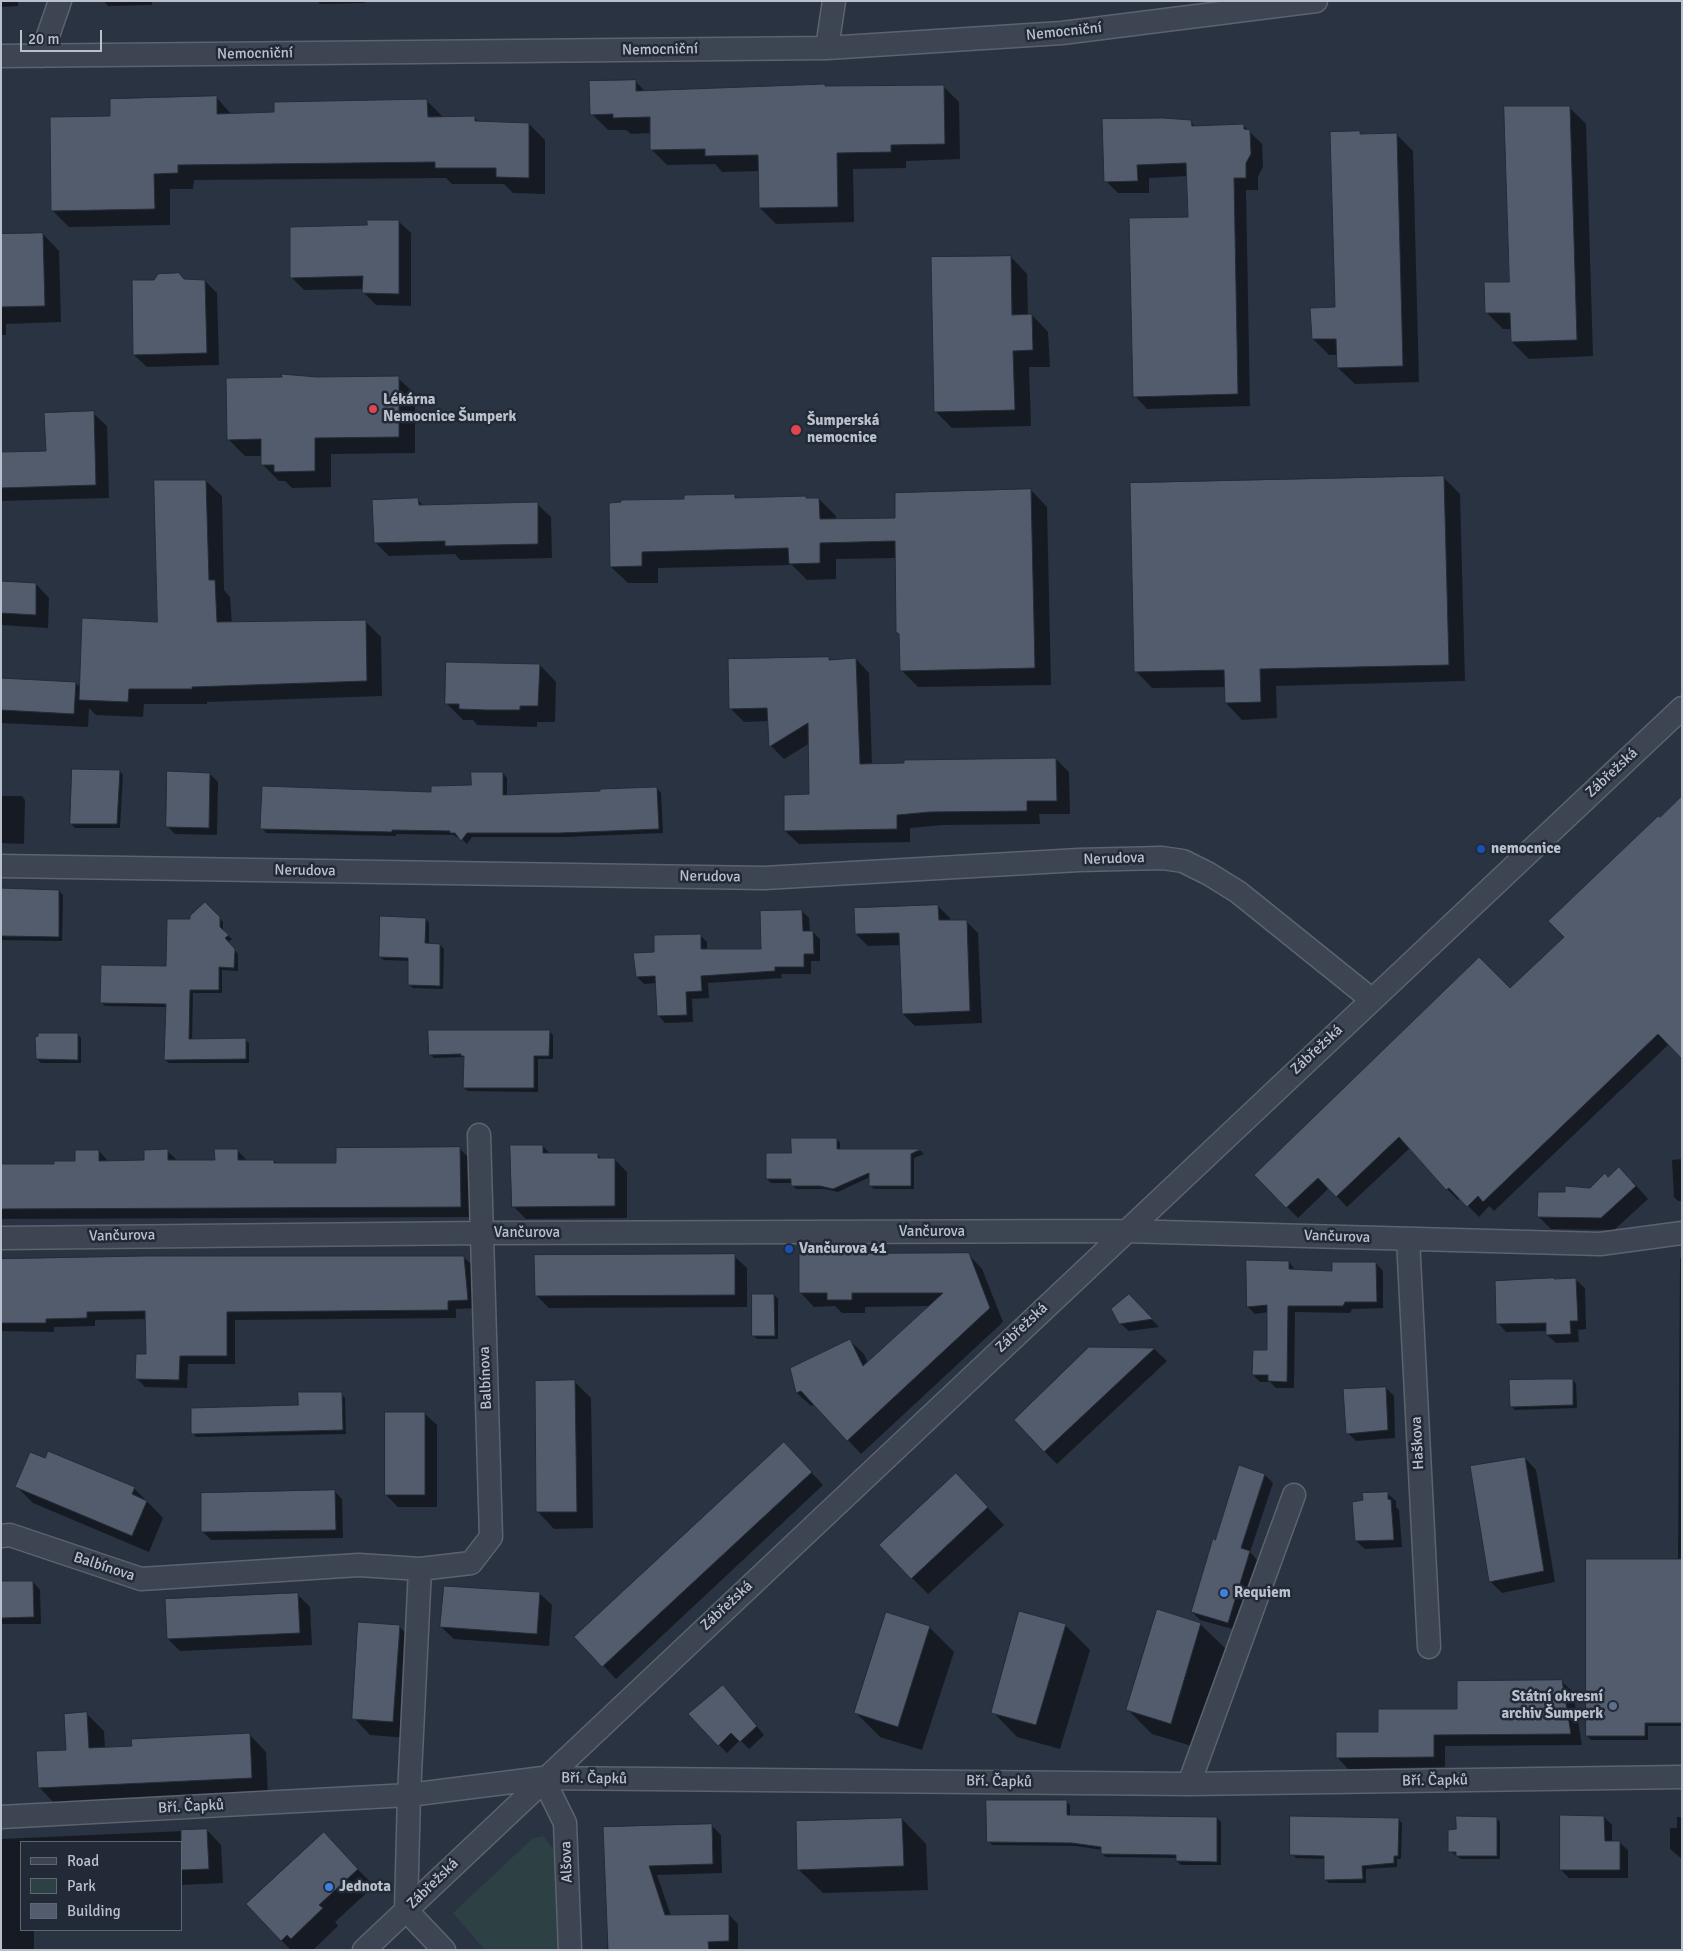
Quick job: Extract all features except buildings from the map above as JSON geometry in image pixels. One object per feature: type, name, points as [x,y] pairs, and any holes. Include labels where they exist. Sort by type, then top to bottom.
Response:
[{"type":"street","points":[[41,56],[60,1]]},
{"type":"street","points":[[827,48],[834,1]]},
{"type":"street","name":"Nemocniční","points":[[1,56],[827,48],[1062,33],[1316,1]]},
{"type":"street","name":"Zábřežská","points":[[364,1950],[543,1778],[1682,708]]},
{"type":"street","name":"Nerudova","points":[[1,866],[764,878],[1079,860],[1162,858],[1182,861],[1238,892],[1371,999]]},
{"type":"street","name":"Balbínova","points":[[1,1536],[10,1535],[142,1579],[359,1565],[420,1569],[470,1563],[491,1537],[479,1135]]},
{"type":"street","name":"Vančurova","points":[[1,1238],[482,1233],[1124,1231],[1600,1244],[1682,1233]]},
{"type":"street","name":"Haškova","points":[[1408,1239],[1428,1647]]},
{"type":"street","points":[[1189,1784],[1294,1495]]},
{"type":"street","points":[[420,1569],[409,1795],[406,1910],[444,1950]]},
{"type":"street","name":"Bří. Čapků","points":[[1,1817],[409,1795],[543,1778],[1189,1784],[1682,1777]]},
{"type":"street","name":"Alšova","points":[[543,1778],[565,1823],[570,1950]]},
{"type":"green space","points":[[543,1836],[557,1854],[563,1950],[485,1950],[453,1913],[532,1839]]},
{"type":"place","name":"Lékárna Nemocnice Šumperk","points":[[373,409]]},
{"type":"place","name":"Šumperská nemocnice","points":[[796,430]]},
{"type":"place","name":"nemocnice","points":[[1481,849]]},
{"type":"place","name":"Vančurova 41","points":[[789,1249]]},
{"type":"place","name":"Requiem","points":[[1224,1593]]},
{"type":"place","name":"Státní okresní archiv Šumperk","points":[[1613,1706]]},
{"type":"place","name":"Jednota","points":[[329,1887]]}]
